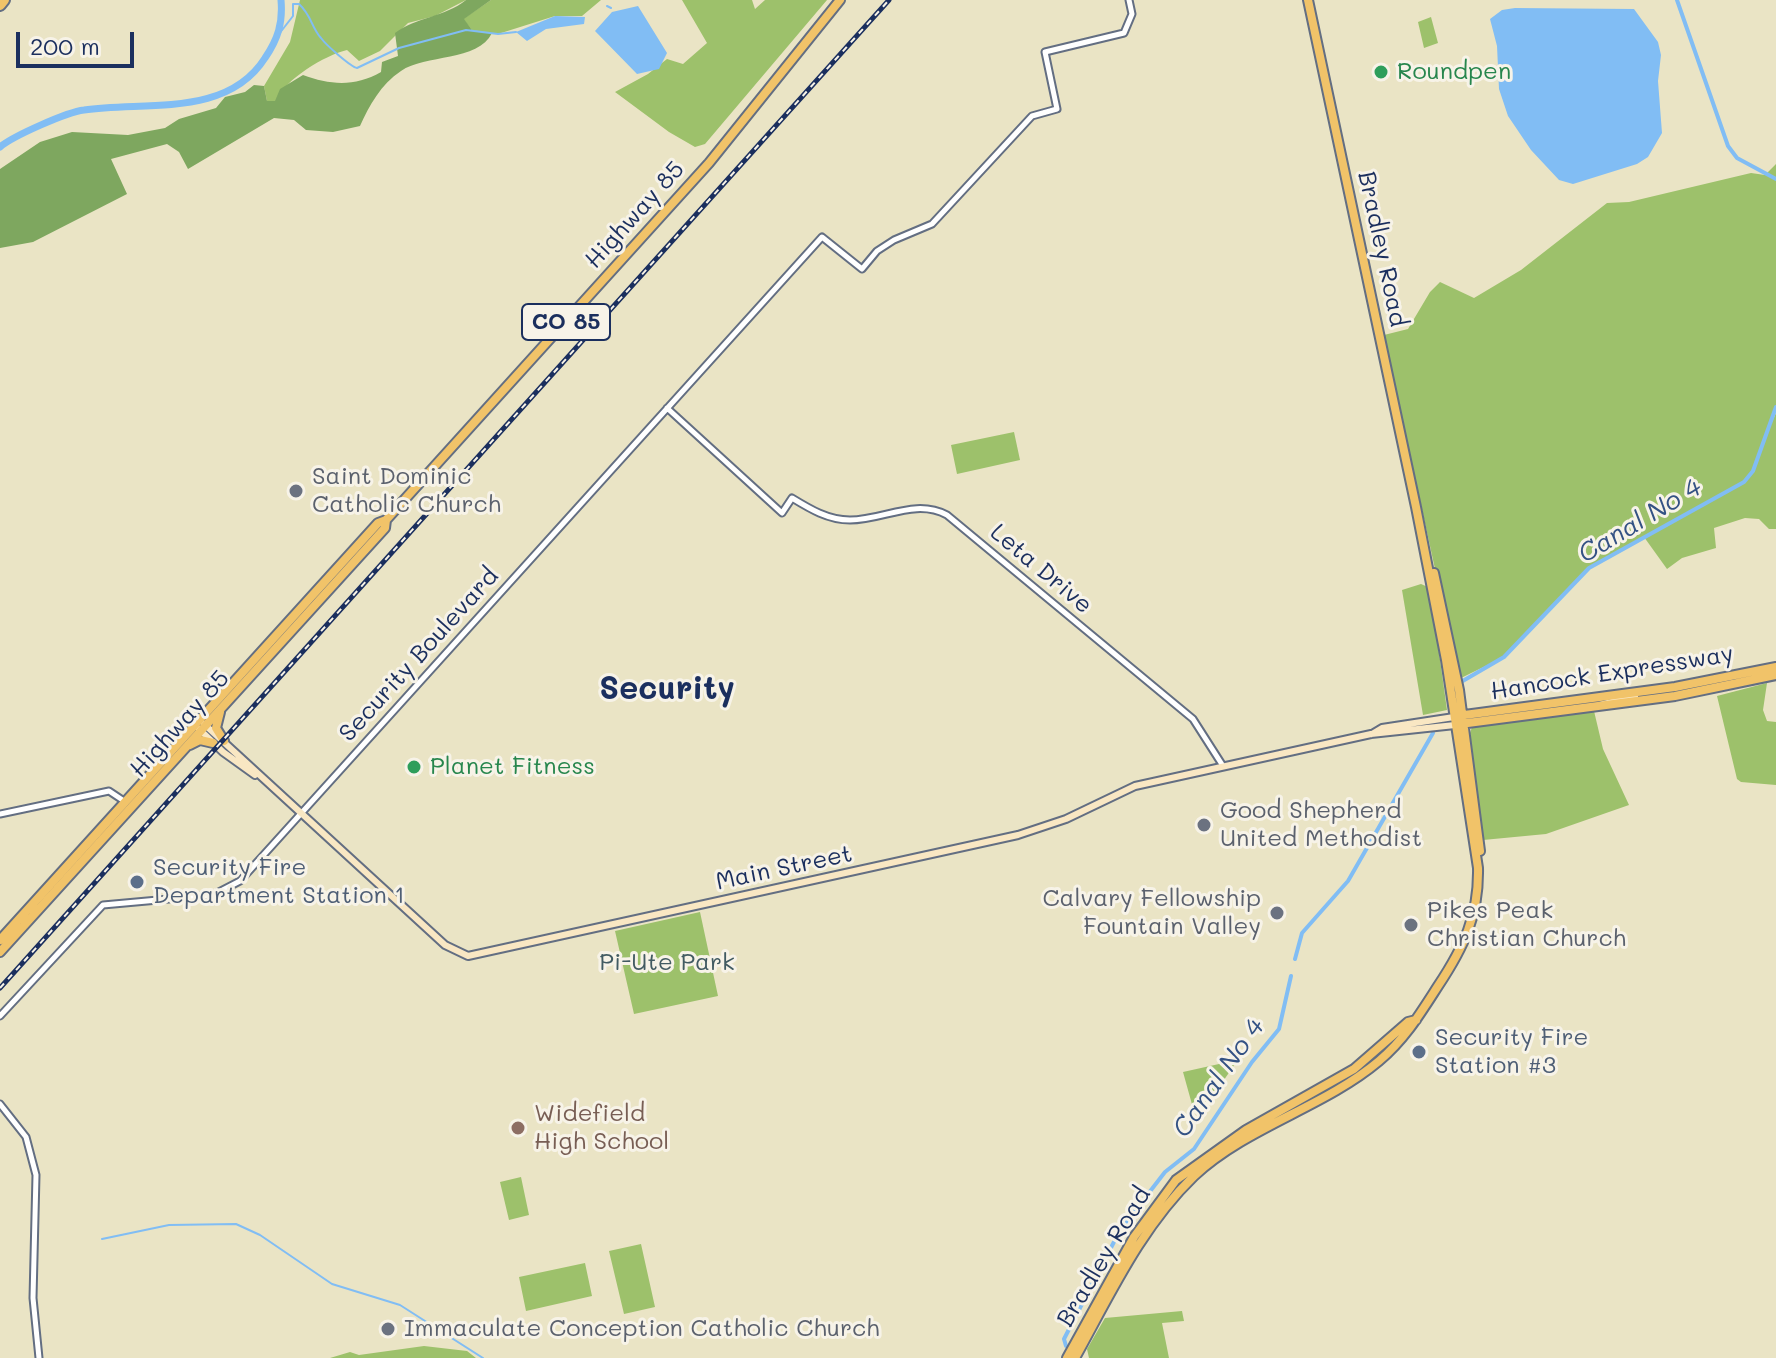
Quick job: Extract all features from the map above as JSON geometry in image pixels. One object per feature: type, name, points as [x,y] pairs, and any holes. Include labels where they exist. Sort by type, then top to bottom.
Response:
[{"type":"highway","points":[[0,5],[4,0]]},
{"type":"main road","name":"Highway 85","points":[[0,952],[181,753],[368,534],[386,520],[716,155],[840,0]]},
{"type":"main road","name":"Bradley Road","points":[[1075,1358],[1140,1241],[1179,1191],[1233,1146],[1334,1093],[1372,1066],[1410,1031],[1467,939],[1477,903],[1478,865],[1447,628],[1416,507],[1308,0]]},
{"type":"main road","name":"Highway 85","points":[[0,940],[124,801],[223,707],[385,528],[386,520]]},
{"type":"main road","name":"Hancock Expressway","points":[[1459,720],[1544,713],[1776,667]]},
{"type":"main road","name":"Hancock Expressway","points":[[1459,720],[1687,694],[1776,675]]},
{"type":"main road","points":[[223,707],[216,725],[224,741]]},
{"type":"main road","name":"Main Street","points":[[201,726],[224,741],[258,776],[445,945],[468,956],[1008,838],[1066,819],[1128,788],[1371,734],[1382,728],[1459,720]]},
{"type":"main road","name":"Main Street","points":[[201,726],[213,743],[258,776]]},
{"type":"main road","points":[[181,753],[196,741],[213,743]]},
{"type":"main road","points":[[76,869],[124,808],[124,801]]},
{"type":"main road","name":"Bradley Road","points":[[1067,1358],[1134,1237],[1176,1180],[1235,1136],[1354,1069],[1408,1022],[1416,1020]]},
{"type":"street","name":"Security Boulevard","points":[[0,1016],[100,907],[114,902],[209,896],[226,891],[246,875],[822,237],[862,269],[877,251],[894,240],[932,224],[1032,116],[1057,109],[1045,52],[1124,33],[1131,22],[1129,0]]},
{"type":"street","name":"Leta Drive","points":[[667,408],[782,513],[792,498],[819,514],[840,520],[919,507],[947,515],[1193,719],[1223,766]]},
{"type":"street","points":[[0,814],[109,791],[124,801]]},
{"type":"street","points":[[0,1104],[26,1137],[36,1175],[33,1298],[39,1358]]},
{"type":"green space","points":[[300,0],[466,0],[435,16],[408,23],[380,51],[359,61],[347,50],[328,57],[296,77],[276,101],[267,101],[264,86],[290,42]]},
{"type":"green space","points":[[466,0],[491,0],[464,19],[472,30],[492,33],[485,42],[475,49],[401,71],[382,89],[360,126],[333,132],[306,130],[294,120],[274,118],[188,169],[179,152],[167,144],[111,159],[127,194],[33,242],[0,248],[0,169],[40,142],[72,132],[128,135],[165,128],[179,119],[216,108],[225,97],[245,92],[254,85],[264,86],[267,101],[275,101],[280,89],[303,75],[333,82],[352,82],[371,77],[381,72],[382,62],[398,56],[395,33]]},
{"type":"green space","points":[[491,0],[601,0],[582,16],[555,16],[498,34],[472,30],[463,19]]},
{"type":"green space","points":[[682,0],[752,0],[755,9],[765,0],[827,0],[705,144],[695,147],[615,92],[648,74],[667,59],[683,64],[707,43]]},
{"type":"green space","points":[[1431,17],[1438,43],[1424,48],[1418,22]]},
{"type":"green space","points":[[1776,164],[1776,407],[1766,435],[1776,413],[1776,529],[1769,529],[1759,519],[1745,518],[1714,528],[1716,548],[1682,558],[1667,569],[1644,537],[1589,568],[1504,657],[1459,679],[1384,335],[1408,329],[1430,292],[1440,282],[1474,298],[1521,270],[1607,203],[1629,202],[1751,173],[1765,175]]},
{"type":"green space","points":[[1014,432],[1020,460],[957,474],[951,445]]},
{"type":"green space","points":[[1421,584],[1430,588],[1447,710],[1423,715],[1402,590]]},
{"type":"green space","points":[[1767,683],[1763,710],[1767,721],[1776,722],[1776,785],[1737,779],[1717,696]]},
{"type":"green space","points":[[1594,711],[1603,749],[1629,805],[1546,834],[1483,840],[1470,733],[1472,727]]},
{"type":"green space","name":"Pi-Ute Park","points":[[700,912],[718,996],[634,1014],[615,931]]},
{"type":"green space","points":[[1228,1062],[1235,1064],[1210,1100],[1193,1108],[1183,1072]]},
{"type":"green space","points":[[521,1177],[529,1215],[509,1220],[500,1182]]},
{"type":"green space","points":[[641,1244],[655,1307],[624,1314],[609,1251]]},
{"type":"green space","points":[[585,1263],[592,1296],[526,1311],[519,1277]]},
{"type":"green space","points":[[1182,1311],[1184,1321],[1162,1323],[1169,1358],[1089,1358],[1087,1349],[1105,1318]]},
{"type":"green space","points":[[424,1346],[467,1351],[476,1358],[330,1358],[350,1352],[359,1355]]},
{"type":"water","points":[[638,6],[667,53],[659,69],[637,74],[595,31],[612,12]]},
{"type":"water","points":[[1634,9],[1658,42],[1661,55],[1658,81],[1662,133],[1648,157],[1637,164],[1573,184],[1559,180],[1531,150],[1508,116],[1499,89],[1497,46],[1490,19],[1502,10]]},
{"type":"water","points":[[555,16],[585,17],[584,24],[546,29],[527,41],[516,32]]},
{"type":"waterway","points":[[0,147],[28,131],[84,110],[183,103],[229,90],[249,77],[270,51],[280,23],[281,0]]},
{"type":"waterway","name":"Canal No 4","points":[[1677,0],[1728,146],[1737,158],[1776,179]]},
{"type":"waterway","points":[[279,34],[293,16],[293,4],[299,4],[324,41],[357,68],[399,48],[466,30],[498,34],[516,32]]},
{"type":"waterway","points":[[607,6],[611,8]]},
{"type":"waterway","name":"Canal No 4","points":[[1461,682],[1504,657],[1589,568],[1744,482],[1753,471],[1776,407]]},
{"type":"waterway","name":"Canal No 4","points":[[1295,959],[1302,933],[1348,881],[1433,733]]},
{"type":"waterway","name":"Canal No 4","points":[[1124,1225],[1165,1172],[1194,1149],[1252,1062],[1279,1029],[1291,976]]},
{"type":"waterway","points":[[102,1239],[169,1225],[236,1224],[260,1235],[332,1284],[400,1305],[483,1358]]},
{"type":"waterway","name":"Canal No 4","points":[[1066,1346],[1064,1339],[1117,1236]]},
{"type":"railway","points":[[0,988],[889,0]]},
{"type":"place","name":"Roundpen","points":[[1381,72]]},
{"type":"place","name":"Saint Dominic Catholic Church","points":[[296,491]]},
{"type":"place","name":"Planet Fitness","points":[[414,767]]},
{"type":"place","name":"Good Shepherd United Methodist","points":[[1204,825]]},
{"type":"place","name":"Security Fire Department Station 1","points":[[137,882]]},
{"type":"place","name":"Calvary Fellowship Fountain Valley","points":[[1277,913]]},
{"type":"place","name":"Pikes Peak Christian Church","points":[[1411,925]]},
{"type":"place","name":"Security Fire Station #3","points":[[1419,1052]]},
{"type":"place","name":"Widefield High School","points":[[518,1128]]},
{"type":"place","name":"Immaculate Conception Catholic Church","points":[[388,1329]]},
{"type":"district","name":"Security","points":[[667,689]]}]
